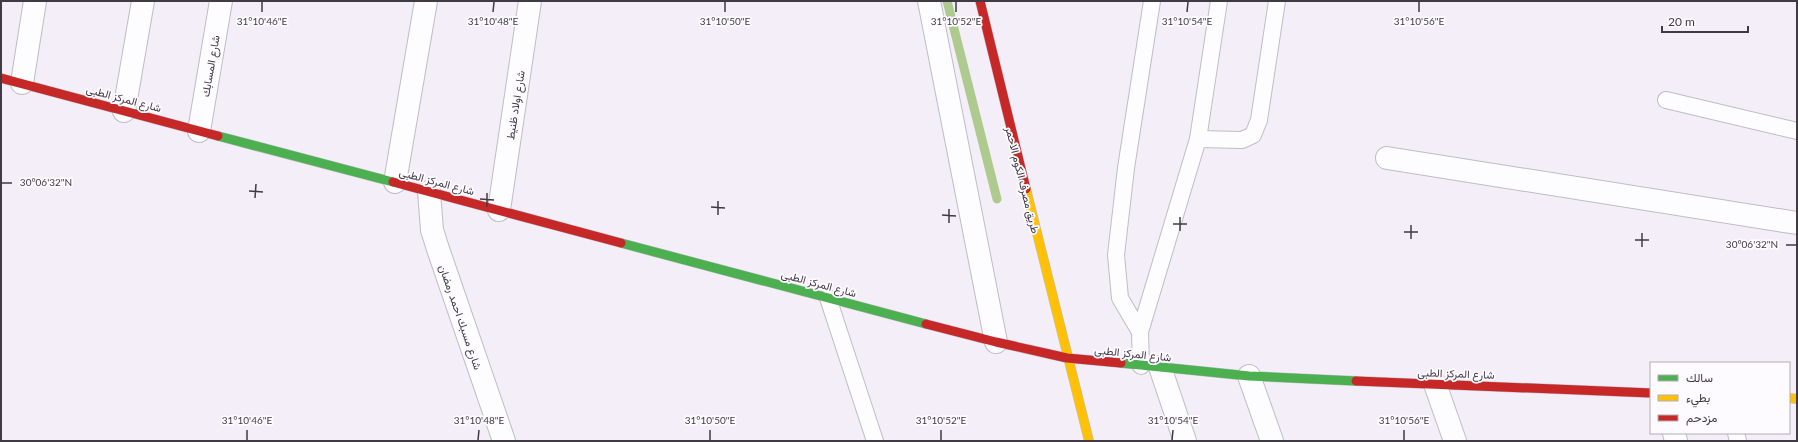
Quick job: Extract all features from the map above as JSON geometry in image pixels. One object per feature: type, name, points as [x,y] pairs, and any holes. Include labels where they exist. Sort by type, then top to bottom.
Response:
[{"type":"street","points":[[22,83],[35,1]]},
{"type":"street","points":[[124,111],[143,1]]},
{"type":"street","name":"شارع المسابك","points":[[199,130],[221,1]]},
{"type":"street","points":[[395,182],[426,1]]},
{"type":"street","name":"شارع اولاد ظنيط","points":[[499,210],[530,1]]},
{"type":"street","points":[[929,1],[996,342]]},
{"type":"street","name":"طريق مصرف الكوم الاحمر","points":[[980,1],[1067,358],[1089,441]]},
{"type":"street","name":"شارع المركز الطبى","points":[[1,78],[828,298],[996,342],[1067,358],[1249,376],[1650,393]]},
{"type":"street","points":[[1387,158],[1797,223]]},
{"type":"street","name":"شارع مسبك احمد رمضان","points":[[429,192],[429,211],[434,236],[504,441]]},
{"type":"street","points":[[1151,366],[1185,441]]},
{"type":"street","points":[[1249,376],[1272,441]]},
{"type":"street","points":[[1436,384],[1455,441]]},
{"type":"lane","points":[[1151,366],[1140,332],[1120,298],[1116,256],[1126,168],[1152,1]]},
{"type":"lane","points":[[1140,332],[1198,139],[1219,1]]},
{"type":"lane","points":[[1198,139],[1224,141],[1242,140],[1254,135],[1259,120],[1277,1]]},
{"type":"lane","points":[[1666,100],[1797,131]]},
{"type":"lane","points":[[828,298],[875,441]]},
{"type":"waterway","points":[[947,1],[997,199]]},
{"type":"traffic: fast","points":[[218,136],[393,182]]},
{"type":"traffic: fast","points":[[621,243],[926,324]]},
{"type":"traffic: fast","points":[[1121,363],[1249,376],[1356,381]]},
{"type":"traffic: slow","points":[[1026,189],[1089,441]]},
{"type":"traffic: slow","points":[[1790,398],[1797,399]]},
{"type":"traffic: jam","points":[[980,1],[1026,189]]},
{"type":"traffic: jam","points":[[1,78],[218,136]]},
{"type":"traffic: jam","points":[[393,182],[621,243]]},
{"type":"traffic: jam","points":[[926,324],[1067,358],[1121,363]]},
{"type":"traffic: jam","points":[[1356,381],[1650,393]]}]
